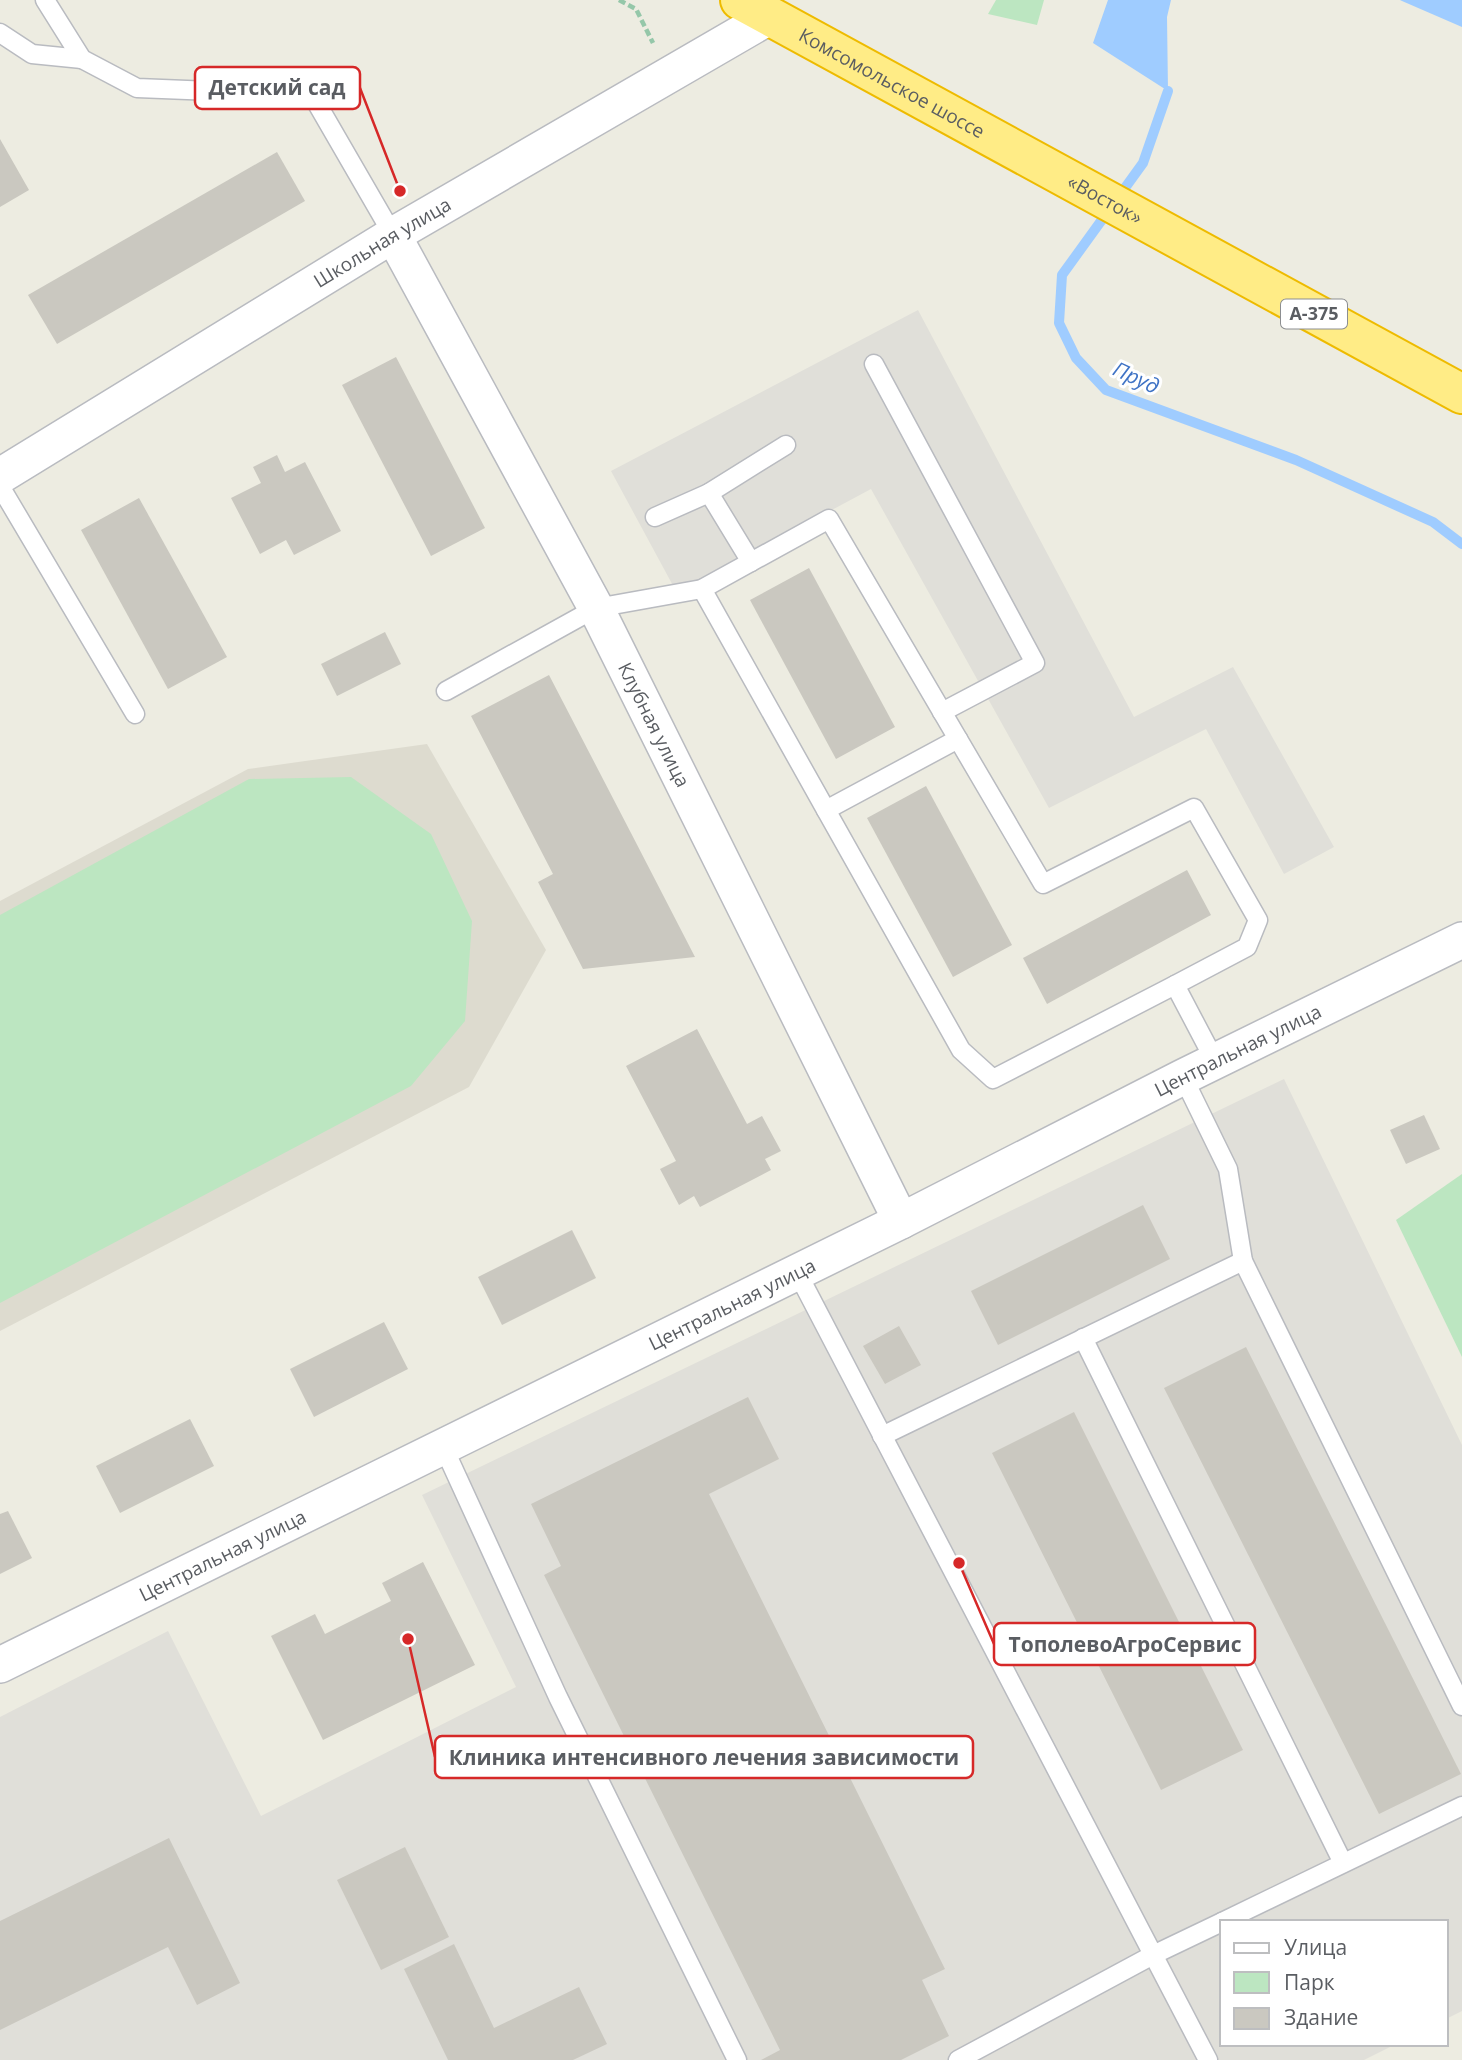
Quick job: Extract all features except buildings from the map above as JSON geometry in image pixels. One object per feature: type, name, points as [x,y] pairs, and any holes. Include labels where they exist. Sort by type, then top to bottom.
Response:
[{"type":"highway","name":"Комсомольское шоссе","points":[[755,8],[1045,167]]},
{"type":"highway","name":"«Восток»","points":[[1045,167],[1462,394]]},
{"type":"street","name":"Школьная улица","points":[[0,476],[393,235],[668,76],[755,8]]},
{"type":"street","name":"Клубная улица","points":[[393,235],[596,608],[901,1222]]},
{"type":"street","name":"Центральная улица","points":[[0,1665],[901,1222],[1183,1077],[1462,940]]},
{"type":"lane","points":[[45,0],[82,59]]},
{"type":"lane","points":[[0,33],[32,54],[82,59],[137,88],[312,95],[393,235]]},
{"type":"lane","points":[[874,364],[1035,663],[942,712]]},
{"type":"lane","points":[[655,517],[709,493],[786,445]]},
{"type":"lane","points":[[0,486],[135,714]]},
{"type":"lane","points":[[709,493],[751,562]]},
{"type":"lane","points":[[446,691],[596,608],[702,589],[829,519],[1043,884],[1194,808],[1258,920],[1247,947],[993,1079],[961,1050],[702,589]]},
{"type":"lane","points":[[826,810],[958,739]]},
{"type":"lane","points":[[1175,985],[1215,1061]]},
{"type":"lane","points":[[1183,1077],[1228,1169],[1243,1261],[1462,1706]]},
{"type":"lane","points":[[882,1436],[1243,1261]]},
{"type":"lane","points":[[797,1272],[1208,2060]]},
{"type":"lane","points":[[1083,1338],[1343,1863]]},
{"type":"lane","points":[[443,1446],[558,1697],[737,2060]]},
{"type":"lane","points":[[1226,1920],[1462,1806]]},
{"type":"lane","points":[[958,2060],[1153,1955],[1220,1923]]},
{"type":"path","points":[[619,0],[636,9],[668,76]]},
{"type":"shaded area","points":[[918,310],[1134,717],[1233,667],[1334,847],[1284,874],[1206,729],[1049,808],[871,489],[677,593],[611,471]]},
{"type":"shaded area","points":[[427,744],[546,950],[469,1087],[0,1331],[0,901],[248,769]]},
{"type":"shaded area","points":[[1284,1079],[1462,1445],[1462,2011],[1448,2018],[1448,1920],[1220,1920],[1220,2046],[1392,2046],[1364,2060],[0,2060],[0,1717],[168,1631],[261,1816],[516,1687],[422,1495]]},
{"type":"green space","points":[[996,0],[1044,0],[1037,25],[988,14]]},
{"type":"green space","points":[[351,777],[431,834],[472,921],[465,1021],[411,1086],[0,1303],[0,915],[249,779]]},
{"type":"green space","points":[[1462,1174],[1462,1357],[1396,1220]]},
{"type":"water","points":[[1108,0],[1171,0],[1167,17],[1168,91],[1093,43]]},
{"type":"water","points":[[1400,0],[1462,0],[1462,27],[1402,1]]},
{"type":"waterway","name":"Пруд","points":[[1168,91],[1143,163],[1062,275],[1059,323],[1076,358],[1106,390],[1296,460],[1433,522],[1462,544]]},
{"type":"place","name":"Детский сад","points":[[400,191]]},
{"type":"place","name":"ТополевоАгроСервис","points":[[959,1563]]},
{"type":"place","name":"Клиника интенсивного лечения зависимости","points":[[408,1639]]}]
